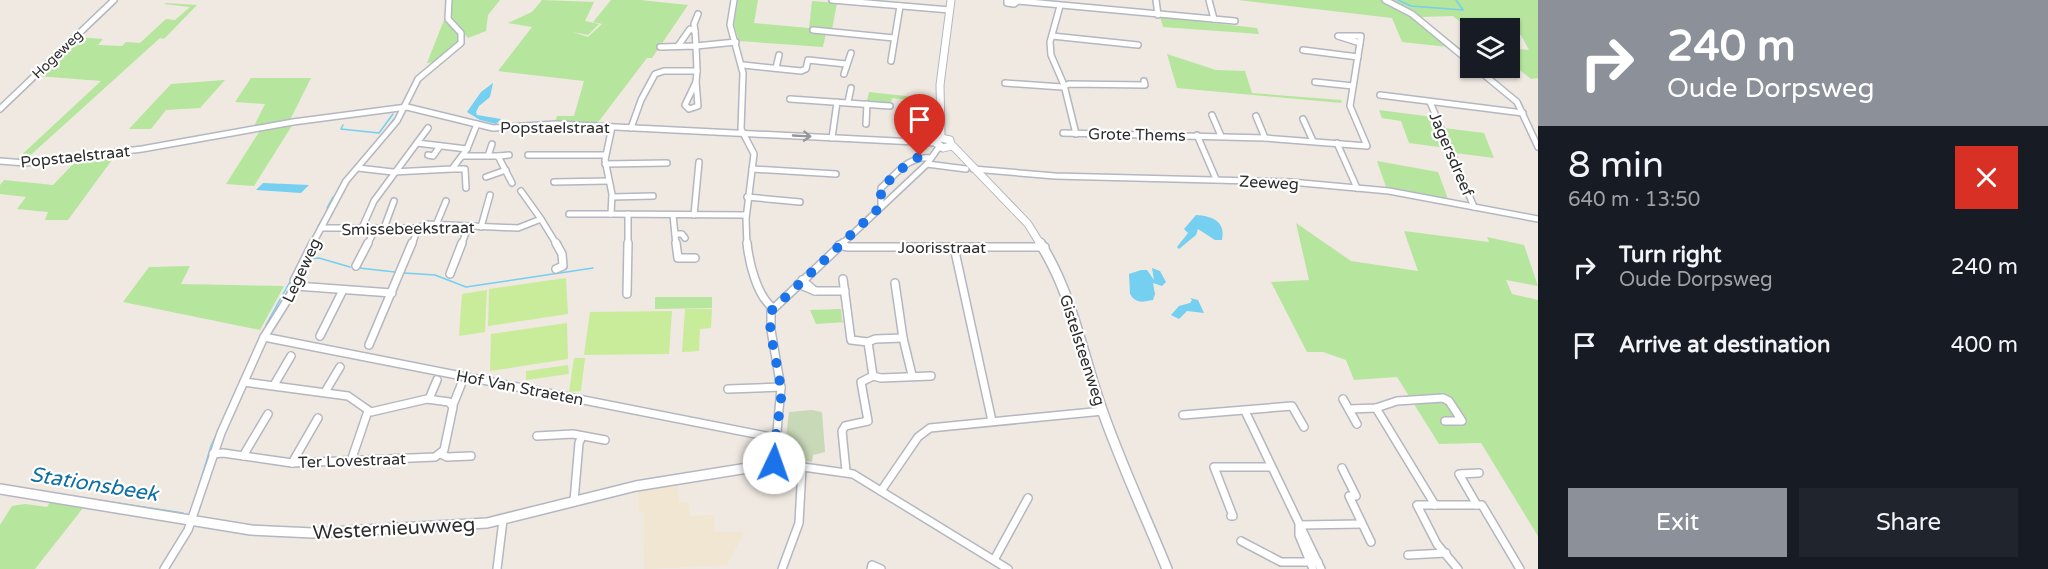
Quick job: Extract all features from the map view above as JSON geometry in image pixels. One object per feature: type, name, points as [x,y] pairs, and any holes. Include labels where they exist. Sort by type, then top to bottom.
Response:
[{"type":"main road","points":[[940,141],[940,80],[951,0]]},
{"type":"main road","name":"Gistelsteenweg","points":[[940,141],[960,155],[972,170],[1028,224],[1045,247],[1064,290],[1103,411],[1167,569]]},
{"type":"main road","name":"Westernieuwweg","points":[[0,489],[251,530],[314,533],[503,520],[648,484],[766,465],[783,458]]},
{"type":"street","name":"Hogeweg","points":[[0,109],[114,0]]},
{"type":"street","name":"Legeweg","points":[[164,569],[188,531],[213,454],[264,337],[296,286],[294,281],[341,190],[393,126],[418,79],[461,43],[461,33],[448,19],[449,0]]},
{"type":"street","points":[[734,0],[730,22],[743,65],[741,129],[753,149],[745,215],[745,239],[751,263],[768,305],[773,308]]},
{"type":"street","points":[[832,0],[950,10]]},
{"type":"street","points":[[1156,0],[1158,15]]},
{"type":"street","points":[[1209,0],[1214,19]]},
{"type":"street","points":[[1385,0],[1412,14],[1460,54]]},
{"type":"street","points":[[1018,1],[1235,21]]},
{"type":"street","points":[[891,61],[900,6]]},
{"type":"street","name":"Grote Thems","points":[[1060,6],[1052,36],[1051,55],[1064,85],[1076,134]]},
{"type":"street","points":[[696,82],[685,105],[688,109],[698,106],[694,24],[698,14]]},
{"type":"street","points":[[678,46],[688,30],[695,31]]},
{"type":"street","points":[[813,30],[894,38]]},
{"type":"street","points":[[1052,36],[1138,45]]},
{"type":"street","points":[[660,47],[736,42]]},
{"type":"street","name":"Grote Thems","points":[[1063,133],[1221,136],[1366,146],[1351,112],[1360,42]]},
{"type":"street","points":[[1303,50],[1358,57]]},
{"type":"street","points":[[844,74],[851,53]]},
{"type":"street","points":[[776,69],[779,56]]},
{"type":"street","points":[[743,65],[803,71],[806,69],[808,60],[846,64]]},
{"type":"street","points":[[631,128],[641,100],[656,74],[664,71],[697,71]]},
{"type":"street","points":[[1489,78],[1514,98],[1538,147]]},
{"type":"street","points":[[1005,83],[1062,87],[1064,85],[1145,85],[1144,81]]},
{"type":"street","points":[[1315,82],[1353,86]]},
{"type":"street","points":[[848,102],[851,88]]},
{"type":"street","name":"Jagersdreef","points":[[1380,95],[1523,113]]},
{"type":"street","points":[[790,99],[890,106]]},
{"type":"street","points":[[832,138],[837,102]]},
{"type":"street","name":"Jagersdreef","points":[[1430,102],[1474,207]]},
{"type":"street","points":[[866,124],[867,104]]},
{"type":"street","name":"Popstaelstraat","points":[[0,161],[36,162],[142,149],[283,124],[402,108],[412,108],[493,128],[547,124],[940,141]]},
{"type":"street","points":[[1212,115],[1221,136]]},
{"type":"street","points":[[1256,116],[1265,138]]},
{"type":"street","points":[[1303,119],[1312,141]]},
{"type":"street","points":[[452,169],[464,156],[477,124]]},
{"type":"street","points":[[611,214],[612,197],[605,155],[612,127]]},
{"type":"street","points":[[362,228],[374,201],[393,172],[428,128]]},
{"type":"street","name":"Grote Thems","points":[[1197,135],[1216,179]]},
{"type":"street","points":[[940,141],[927,164],[773,308],[770,315],[782,402],[776,448],[783,458],[802,468],[846,471],[1008,569]]},
{"type":"street","points":[[417,143],[467,149]]},
{"type":"street","points":[[1337,143],[1357,188]]},
{"type":"street","points":[[488,156],[492,144]]},
{"type":"street","points":[[428,155],[433,156],[440,146]]},
{"type":"street","points":[[464,156],[509,155]]},
{"type":"street","points":[[528,155],[605,155]]},
{"type":"street","points":[[464,156],[466,188]]},
{"type":"street","points":[[498,156],[512,183]]},
{"type":"street","points":[[881,206],[881,188],[911,161],[920,156],[932,158]]},
{"type":"street","points":[[694,215],[699,162]]},
{"type":"street","points":[[605,164],[667,163]]},
{"type":"street","name":"Zeeweg","points":[[927,164],[1055,176],[1216,179],[1357,188],[1398,192],[1538,219]]},
{"type":"street","points":[[358,168],[393,172],[465,169]]},
{"type":"street","points":[[752,169],[836,174]]},
{"type":"street","points":[[486,177],[506,170]]},
{"type":"street","points":[[554,182],[608,181]]},
{"type":"street","points":[[521,191],[562,254],[563,266],[556,269]]},
{"type":"street","points":[[481,227],[490,195]]},
{"type":"street","points":[[612,197],[653,196]]},
{"type":"street","points":[[747,197],[800,202]]},
{"type":"street","points":[[384,228],[394,201]]},
{"type":"street","points":[[436,225],[446,201]]},
{"type":"street","points":[[569,214],[745,215]]},
{"type":"street","points":[[627,294],[628,214]]},
{"type":"street","points":[[674,215],[678,258],[695,258]]},
{"type":"street","name":"Smissebeekstraat","points":[[321,228],[418,228],[421,225],[518,228],[541,219]]},
{"type":"street","points":[[450,273],[469,226]]},
{"type":"street","points":[[356,266],[376,228]]},
{"type":"street","points":[[369,345],[418,228]]},
{"type":"street","points":[[675,234],[682,234],[685,238]]},
{"type":"street","name":"Joorisstraat","points":[[839,245],[848,248],[1045,247]]},
{"type":"street","points":[[954,247],[992,421]]},
{"type":"street","points":[[843,279],[851,340],[868,342],[875,339],[903,338]]},
{"type":"street","points":[[800,282],[815,291],[845,291]]},
{"type":"street","points":[[895,284],[903,338],[912,375]]},
{"type":"street","points":[[296,286],[392,293]]},
{"type":"street","points":[[320,336],[343,290]]},
{"type":"street","name":"Hof Van Straeten","points":[[264,337],[776,438]]},
{"type":"street","points":[[868,342],[873,376]]},
{"type":"street","points":[[274,385],[291,356]]},
{"type":"street","points":[[325,392],[340,367]]},
{"type":"street","points":[[846,471],[843,427],[867,421],[861,382],[863,379],[873,376],[881,378],[931,376]]},
{"type":"street","points":[[429,399],[437,380]]},
{"type":"street","points":[[244,382],[325,392],[351,398],[368,411],[374,412],[429,399],[449,402],[453,405]]},
{"type":"street","points":[[441,454],[453,405],[461,385]]},
{"type":"street","points":[[728,389],[781,387]]},
{"type":"street","points":[[1343,399],[1357,424]]},
{"type":"street","points":[[1349,409],[1376,408],[1389,401],[1446,399],[1462,421],[1445,422]]},
{"type":"street","points":[[1183,415],[1292,406],[1304,427]]},
{"type":"street","points":[[1376,408],[1435,505]]},
{"type":"street","points":[[351,461],[368,411]]},
{"type":"street","points":[[881,491],[926,430],[935,426],[1103,411]]},
{"type":"street","points":[[1245,411],[1299,525],[1299,535],[1315,566]]},
{"type":"street","points":[[243,456],[268,414]]},
{"type":"street","points":[[292,463],[318,418]]},
{"type":"street","points":[[537,436],[573,434],[605,441]]},
{"type":"street","points":[[574,501],[579,443],[582,436]]},
{"type":"street","name":"Ter Lovestraat","points":[[213,454],[292,463],[435,457],[441,454],[447,457],[471,456]]},
{"type":"street","points":[[1231,516],[1233,516],[1214,467],[1271,467]]},
{"type":"street","points":[[782,569],[799,523],[802,468]]},
{"type":"street","points":[[1342,468],[1356,496],[1349,496],[1371,542]]},
{"type":"street","points":[[1477,505],[1459,474],[1479,473]]},
{"type":"street","points":[[994,560],[1028,498]]},
{"type":"street","points":[[1458,569],[1437,544],[1416,505],[1482,505],[1520,569]]},
{"type":"street","points":[[497,569],[503,520]]},
{"type":"street","points":[[1299,525],[1361,524]]},
{"type":"street","points":[[1241,541],[1281,562],[1315,566]]},
{"type":"street","points":[[1408,555],[1446,554]]},
{"type":"street","points":[[871,569],[872,564],[881,569]]},
{"type":"shaded area","points":[[677,485],[679,503],[689,502],[690,516],[714,515],[715,532],[744,532],[727,565],[644,569],[643,511],[639,511],[638,491]]},
{"type":"green space","points":[[452,0],[500,0],[488,15],[486,31],[468,38],[452,20]]},
{"type":"green space","points":[[542,0],[594,2],[585,21],[599,24],[588,35],[573,32],[588,37],[602,24],[593,22],[611,0],[640,0],[688,5],[652,58],[647,58],[599,121],[593,124],[555,122],[557,116],[574,116],[584,81],[498,71],[532,27],[508,23],[532,12]]},
{"type":"green space","points":[[738,0],[758,0],[754,23],[809,28],[812,1],[837,3],[832,30],[826,33],[823,47],[739,41],[734,25]]},
{"type":"green space","points":[[1238,0],[1538,0],[1538,78],[1531,79],[1520,70],[1520,49],[1529,50],[1520,35],[1520,18],[1460,18],[1460,22],[1453,16],[1421,17],[1460,48],[1460,57],[1448,47],[1402,42],[1392,18]]},
{"type":"green space","points":[[164,4],[197,5],[164,39],[160,38],[24,161],[15,161],[101,81],[37,76],[77,37],[103,39],[98,45],[122,46],[126,42],[140,43],[166,19],[175,20],[190,7]]},
{"type":"green space","points":[[1160,17],[1257,28],[1259,34],[1163,27]]},
{"type":"green space","points":[[444,20],[461,37],[447,54],[427,63]]},
{"type":"green space","points":[[1167,54],[1216,70],[1245,71],[1252,93],[1341,100],[1342,103],[1177,88]]},
{"type":"green space","points":[[251,78],[311,78],[289,122],[253,128],[265,104],[235,102]]},
{"type":"green space","points":[[225,80],[200,108],[166,110],[151,129],[129,129],[171,84]]},
{"type":"green space","points":[[869,92],[933,99],[932,103],[892,98],[891,104],[867,101]]},
{"type":"green space","points":[[1379,110],[1433,117],[1446,148],[1409,143],[1401,121],[1382,118]]},
{"type":"green space","points":[[293,124],[254,186],[226,184],[261,129]]},
{"type":"green space","points":[[1444,128],[1484,133],[1494,158],[1455,153]]},
{"type":"green space","points":[[117,153],[68,220],[45,220],[48,212],[17,209],[26,197],[0,194],[0,185],[4,180],[53,185],[80,157]]},
{"type":"green space","points":[[1377,161],[1438,172],[1448,199],[1386,187]]},
{"type":"green space","points":[[1296,223],[1351,261],[1418,271],[1404,231],[1489,242],[1487,237],[1524,245],[1538,286],[1506,280],[1512,294],[1538,300],[1538,536],[1481,443],[1439,444],[1397,377],[1354,380],[1346,360],[1323,352],[1307,352],[1271,282],[1309,280]]},
{"type":"green space","points":[[190,266],[181,284],[284,286],[260,330],[123,302],[149,267]]},
{"type":"green space","points":[[566,278],[568,314],[488,326],[489,289]]},
{"type":"green space","points":[[487,290],[485,332],[459,336],[462,294]]},
{"type":"green space","points":[[655,297],[712,297],[712,308],[655,309]]},
{"type":"green space","points":[[685,309],[712,309],[711,328],[700,329],[699,351],[682,352]]},
{"type":"green space","points":[[841,309],[842,321],[846,322],[816,324],[810,310]]},
{"type":"green space","points":[[672,311],[669,354],[584,355],[590,312]]},
{"type":"green space","points":[[567,323],[568,359],[490,371],[491,334]]},
{"type":"green space","points":[[574,358],[585,358],[581,391],[569,392]]},
{"type":"green space","points":[[568,365],[569,374],[526,380],[526,371]]},
{"type":"green space","points":[[812,410],[822,412],[825,452],[813,455],[812,462],[793,458],[785,445],[789,412]]},
{"type":"green space","points":[[50,502],[83,508],[35,569],[0,569],[0,525],[12,506],[25,504],[47,507]]},
{"type":"water","points":[[493,83],[490,97],[479,106],[476,112],[477,115],[501,119],[496,124],[480,120],[467,112],[481,92]]},
{"type":"water","points":[[263,183],[309,185],[301,193],[256,190]]},
{"type":"water","points":[[1196,215],[1217,221],[1222,228],[1222,240],[1215,240],[1198,229],[1196,235],[1179,249],[1177,247],[1188,233],[1184,229]]},
{"type":"water","points":[[1152,268],[1160,271],[1166,282],[1162,286],[1153,283],[1155,294],[1153,300],[1137,301],[1130,294],[1129,274],[1147,270],[1154,280]]},
{"type":"water","points":[[1190,298],[1198,300],[1204,313],[1187,311],[1179,319],[1171,315],[1179,306],[1190,303],[1192,300]]},
{"type":"waterway","points":[[1398,0],[1411,6],[1463,10],[1456,0]]},
{"type":"waterway","points":[[343,125],[341,129],[379,133],[393,114]]},
{"type":"waterway","points":[[389,126],[394,119]]},
{"type":"waterway","points":[[327,208],[333,197]]},
{"type":"waterway","points":[[313,237],[322,219]]},
{"type":"waterway","points":[[309,259],[319,258],[350,267]]},
{"type":"waterway","points":[[359,268],[395,272]]},
{"type":"waterway","points":[[404,273],[435,275],[466,287],[593,268]]},
{"type":"waterway","points":[[266,325],[292,278]]},
{"type":"waterway","name":"Stationsbeek","points":[[194,502],[211,446],[255,348]]},
{"type":"waterway","name":"Stationsbeek","points":[[3,485],[19,487]]},
{"type":"waterway","name":"Stationsbeek","points":[[32,490],[183,513]]},
{"type":"route","points":[[774,463],[783,458],[778,453],[775,443],[782,402],[771,311],[881,206],[881,188],[911,161],[920,156]]}]
